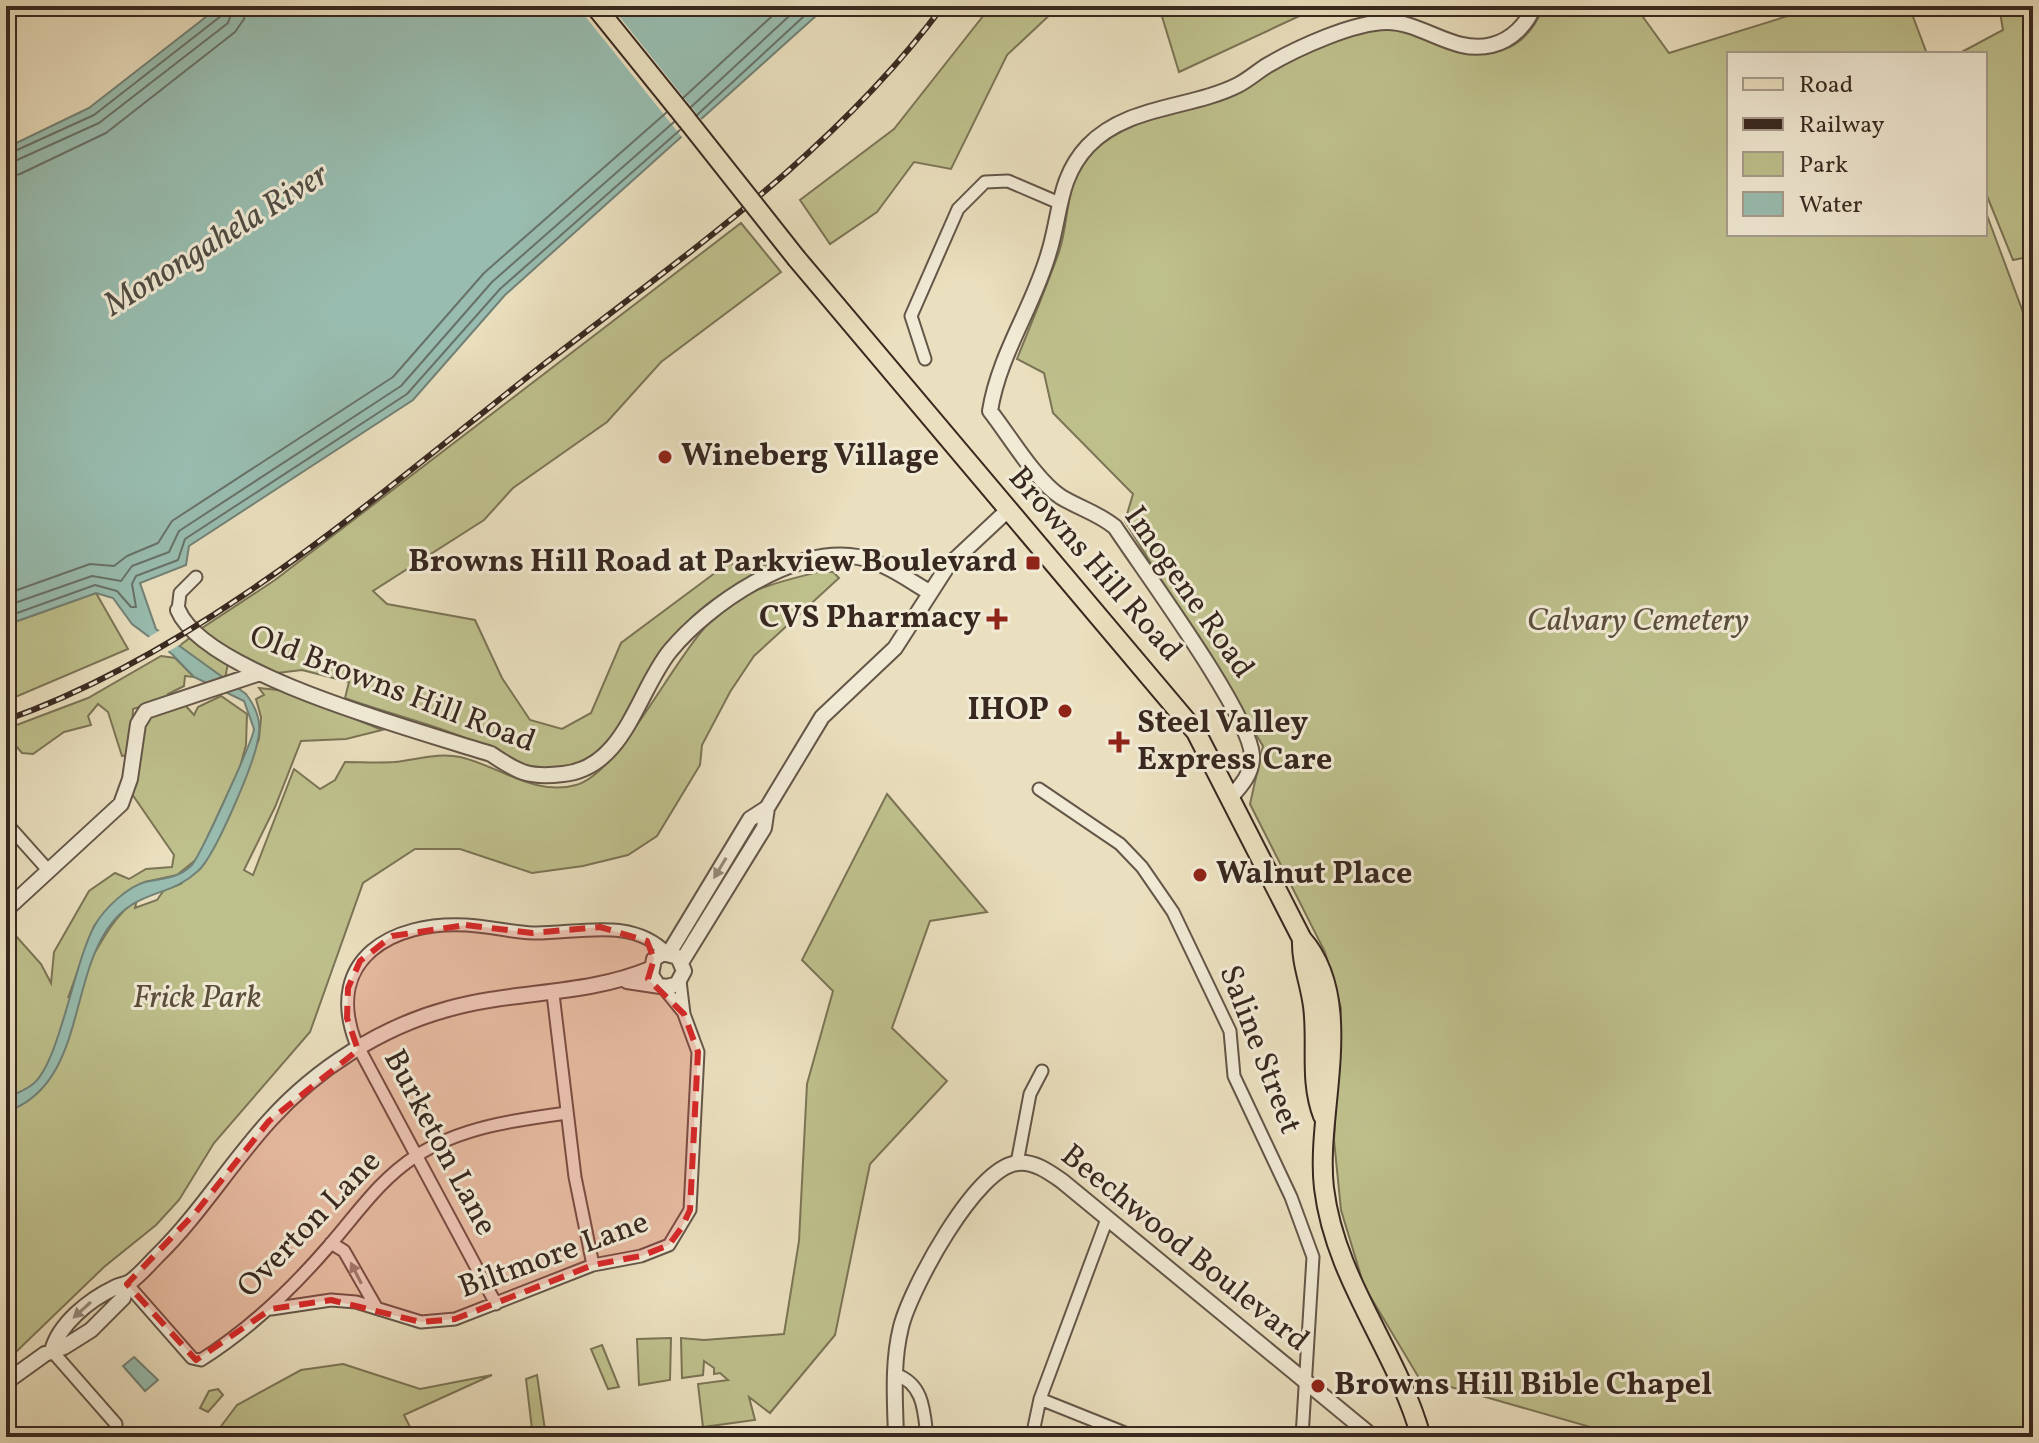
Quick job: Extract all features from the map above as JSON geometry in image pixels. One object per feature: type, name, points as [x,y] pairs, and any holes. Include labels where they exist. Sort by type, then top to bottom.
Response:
[{"type":"main road","name":"Browns Hill Road","points":[[595,6],[797,259],[1196,732],[1302,939],[1301,960],[1309,982],[1315,1029],[1314,1094],[1323,1116],[1324,1188],[1340,1259],[1415,1415],[1421,1437]]},
{"type":"main road","points":[[1408,1437],[1415,1415]]},
{"type":"street","points":[[925,359],[911,316],[958,209],[985,182],[1008,181],[1057,202],[1066,176],[1088,145],[1116,126],[1153,110],[1210,96],[1239,85],[1269,64],[1365,24],[1390,22],[1462,46],[1491,46],[1512,37],[1530,18],[1534,6]]},
{"type":"street","name":"Imogene Road","points":[[1057,202],[1049,254],[1016,331],[990,411],[1048,485],[1061,497],[1101,516],[1115,527],[1232,705],[1250,739],[1252,758],[1245,782],[1230,798]]},
{"type":"street","points":[[684,1014],[660,985],[664,959],[750,819],[767,808],[822,717],[909,631],[929,592],[947,567],[1008,510]]},
{"type":"street","name":"Old Browns Hill Road","points":[[196,577],[180,593],[178,610],[193,634],[255,675],[491,754],[520,774],[543,776],[577,773],[604,758],[668,653],[700,618],[744,586],[783,569],[857,557],[882,565],[929,592]]},
{"type":"street","points":[[8,908],[121,804],[130,779],[141,717],[146,711],[255,675]]},
{"type":"street","name":"Saline Street","points":[[1039,789],[1120,844],[1142,867],[1173,912],[1230,1031],[1234,1076],[1291,1197],[1313,1257],[1302,1437]]},
{"type":"street","points":[[6,823],[48,870]]},
{"type":"street","name":"Burketon Lane","points":[[496,1304],[359,1049],[347,1018],[348,988],[360,961],[392,936],[437,926],[466,925],[532,933],[600,927],[647,941],[664,959]]},
{"type":"street","points":[[622,981],[664,959]]},
{"type":"street","points":[[664,959],[684,971],[680,981],[684,1014]]},
{"type":"street","points":[[6,1382],[52,1351],[64,1347],[108,1315],[123,1298],[127,1284],[196,1212],[269,1121],[332,1065],[378,1038],[446,1009],[622,981],[672,986],[680,981]]},
{"type":"street","points":[[553,994],[575,1177],[593,1265]]},
{"type":"street","name":"Biltmore Lane","points":[[271,1309],[331,1300],[377,1308],[421,1322],[455,1319],[593,1265],[641,1256],[669,1245],[690,1210],[698,1052],[684,1014]]},
{"type":"street","points":[[1017,1163],[1030,1094],[1042,1071]]},
{"type":"street","name":"Overton Lane","points":[[127,1284],[196,1360],[210,1354],[271,1309],[331,1243],[375,1188],[416,1156],[492,1124],[567,1113]]},
{"type":"street","name":"Beechwood Boulevard","points":[[896,1437],[895,1374],[906,1308],[930,1257],[974,1198],[1001,1170],[1017,1163],[1048,1171],[1373,1437]]},
{"type":"street","points":[[1032,1437],[1040,1399],[1107,1219]]},
{"type":"street","points":[[331,1243],[344,1251],[377,1308]]},
{"type":"street","points":[[52,1351],[116,1424],[115,1437]]},
{"type":"street","points":[[895,1374],[908,1380],[919,1392],[927,1437]]},
{"type":"street","points":[[1040,1399],[1135,1437]]},
{"type":"highlighted area","points":[[466,925],[532,933],[600,927],[647,941],[654,959],[648,979],[684,1014],[698,1052],[690,1210],[682,1227],[669,1245],[641,1256],[593,1265],[455,1319],[421,1322],[331,1300],[271,1309],[196,1360],[127,1284],[196,1212],[269,1121],[358,1050],[347,1018],[348,988],[360,961],[392,936]]},
{"type":"green space","points":[[991,6],[1321,6],[1179,72],[1160,10],[1056,9],[1007,55],[951,169],[914,162],[877,212],[830,244],[800,200],[894,129]]},
{"type":"green space","name":"Calvary Cemetery","points":[[1544,6],[1635,6],[1669,53],[1820,6],[1909,6],[1926,52],[1727,52],[1727,236],[1987,236],[1987,215],[2033,339],[2033,1437],[1625,1437],[1419,1378],[1364,1286],[1341,1210],[1334,1140],[1341,1008],[1325,952],[1250,804],[1263,746],[1125,521],[1133,494],[1053,413],[1044,373],[1017,359],[1059,252],[1077,173],[1084,161],[1108,138],[1158,117],[1235,95],[1297,57],[1366,31],[1394,29],[1454,50],[1486,54],[1518,42],[1537,20]]},
{"type":"green space","points":[[1999,6],[2033,6],[2033,256],[2013,260],[1987,196],[1987,52],[1962,52],[2003,30]]},
{"type":"green space","points":[[741,223],[781,272],[661,362],[607,422],[513,488],[484,520],[373,591],[387,604],[475,620],[502,678],[530,720],[562,729],[591,713],[621,643],[727,564],[774,565],[721,594],[686,623],[661,657],[618,729],[600,749],[580,763],[555,770],[526,768],[494,750],[436,727],[345,698],[349,682],[302,670],[277,673],[196,632],[275,580]]},
{"type":"green space","name":"Frick Park","points":[[818,572],[833,572],[839,578],[754,656],[730,692],[702,745],[700,765],[657,836],[628,855],[583,866],[532,873],[460,849],[415,849],[363,883],[310,1032],[214,1143],[179,1200],[156,1225],[104,1267],[16,1352],[6,1357],[6,914],[15,935],[41,964],[51,983],[54,952],[89,891],[115,873],[129,879],[146,869],[172,867],[174,855],[132,794],[144,726],[151,716],[185,705],[194,715],[198,707],[221,696],[247,714],[246,745],[240,767],[198,858],[177,875],[145,882],[111,905],[94,926],[68,998],[107,932],[126,909],[137,899],[135,908],[157,900],[164,890],[181,884],[220,836],[259,739],[261,717],[256,699],[264,695],[259,688],[287,691],[382,730],[346,739],[301,741],[275,807],[244,870],[253,875],[294,769],[320,789],[335,780],[345,762],[394,762],[452,756],[474,761],[531,784],[561,788],[576,785],[594,775],[613,756],[690,646],[727,606],[759,589]]},
{"type":"green space","points":[[96,593],[128,649],[6,701],[6,625]]},
{"type":"green space","points":[[191,637],[228,663],[225,679],[178,647]]},
{"type":"green space","points":[[161,656],[175,658],[194,677],[185,676],[184,686],[168,694],[171,697],[133,709],[131,748],[127,755],[122,756],[108,712],[98,704],[88,716],[91,725],[64,732],[33,754],[22,753],[16,746],[6,754],[6,729],[88,698]]},
{"type":"green space","points":[[887,794],[987,912],[930,921],[892,1028],[947,1081],[870,1164],[835,1335],[770,1413],[749,1397],[755,1420],[703,1427],[698,1384],[728,1380],[720,1373],[714,1374],[714,1368],[704,1361],[703,1375],[682,1378],[681,1338],[704,1340],[784,1334],[799,1241],[807,1084],[833,991],[802,960]]},
{"type":"green space","points":[[671,1338],[670,1380],[639,1385],[637,1339]]},
{"type":"green space","points":[[602,1345],[619,1387],[608,1389],[591,1349]]},
{"type":"green space","points":[[343,1364],[420,1389],[492,1375],[404,1415],[415,1437],[213,1437],[237,1405],[301,1370]]},
{"type":"green space","points":[[537,1375],[546,1437],[533,1437],[526,1379]]},
{"type":"green space","points":[[218,1389],[223,1395],[208,1412],[200,1408],[209,1391]]},
{"type":"water","name":"Monongahela River","points":[[220,6],[827,6],[505,295],[413,400],[189,546],[186,565],[140,583],[156,629],[250,699],[259,727],[255,751],[233,809],[205,862],[187,880],[130,906],[108,928],[86,977],[62,1057],[49,1080],[31,1099],[6,1112],[6,1098],[33,1084],[43,1072],[59,1034],[80,962],[95,925],[117,899],[131,889],[145,882],[175,876],[191,866],[226,798],[254,729],[244,701],[194,677],[172,654],[132,624],[113,598],[96,593],[6,625],[6,148],[89,108]]},
{"type":"water","points":[[134,1357],[158,1380],[145,1391],[123,1366]]},
{"type":"pier","points":[[577,6],[611,6],[705,124],[685,141]]},
{"type":"pier","points":[[162,629],[181,644],[164,654],[144,640]]},
{"type":"railway","points":[[6,720],[79,690],[150,653],[219,612],[351,517],[701,243],[805,156],[854,109],[943,6]]},
{"type":"place","name":"Wineberg Village","points":[[665,457]]},
{"type":"place","name":"Browns Hill Road at Parkview Boulevard","points":[[1033,563]]},
{"type":"place","name":"CVS Pharmacy","points":[[997,619]]},
{"type":"place","name":"IHOP","points":[[1065,711]]},
{"type":"place","name":"Steel Valley Express Care","points":[[1119,742]]},
{"type":"place","name":"Walnut Place","points":[[1200,875]]},
{"type":"place","name":"Browns Hill Bible Chapel","points":[[1318,1386]]}]
